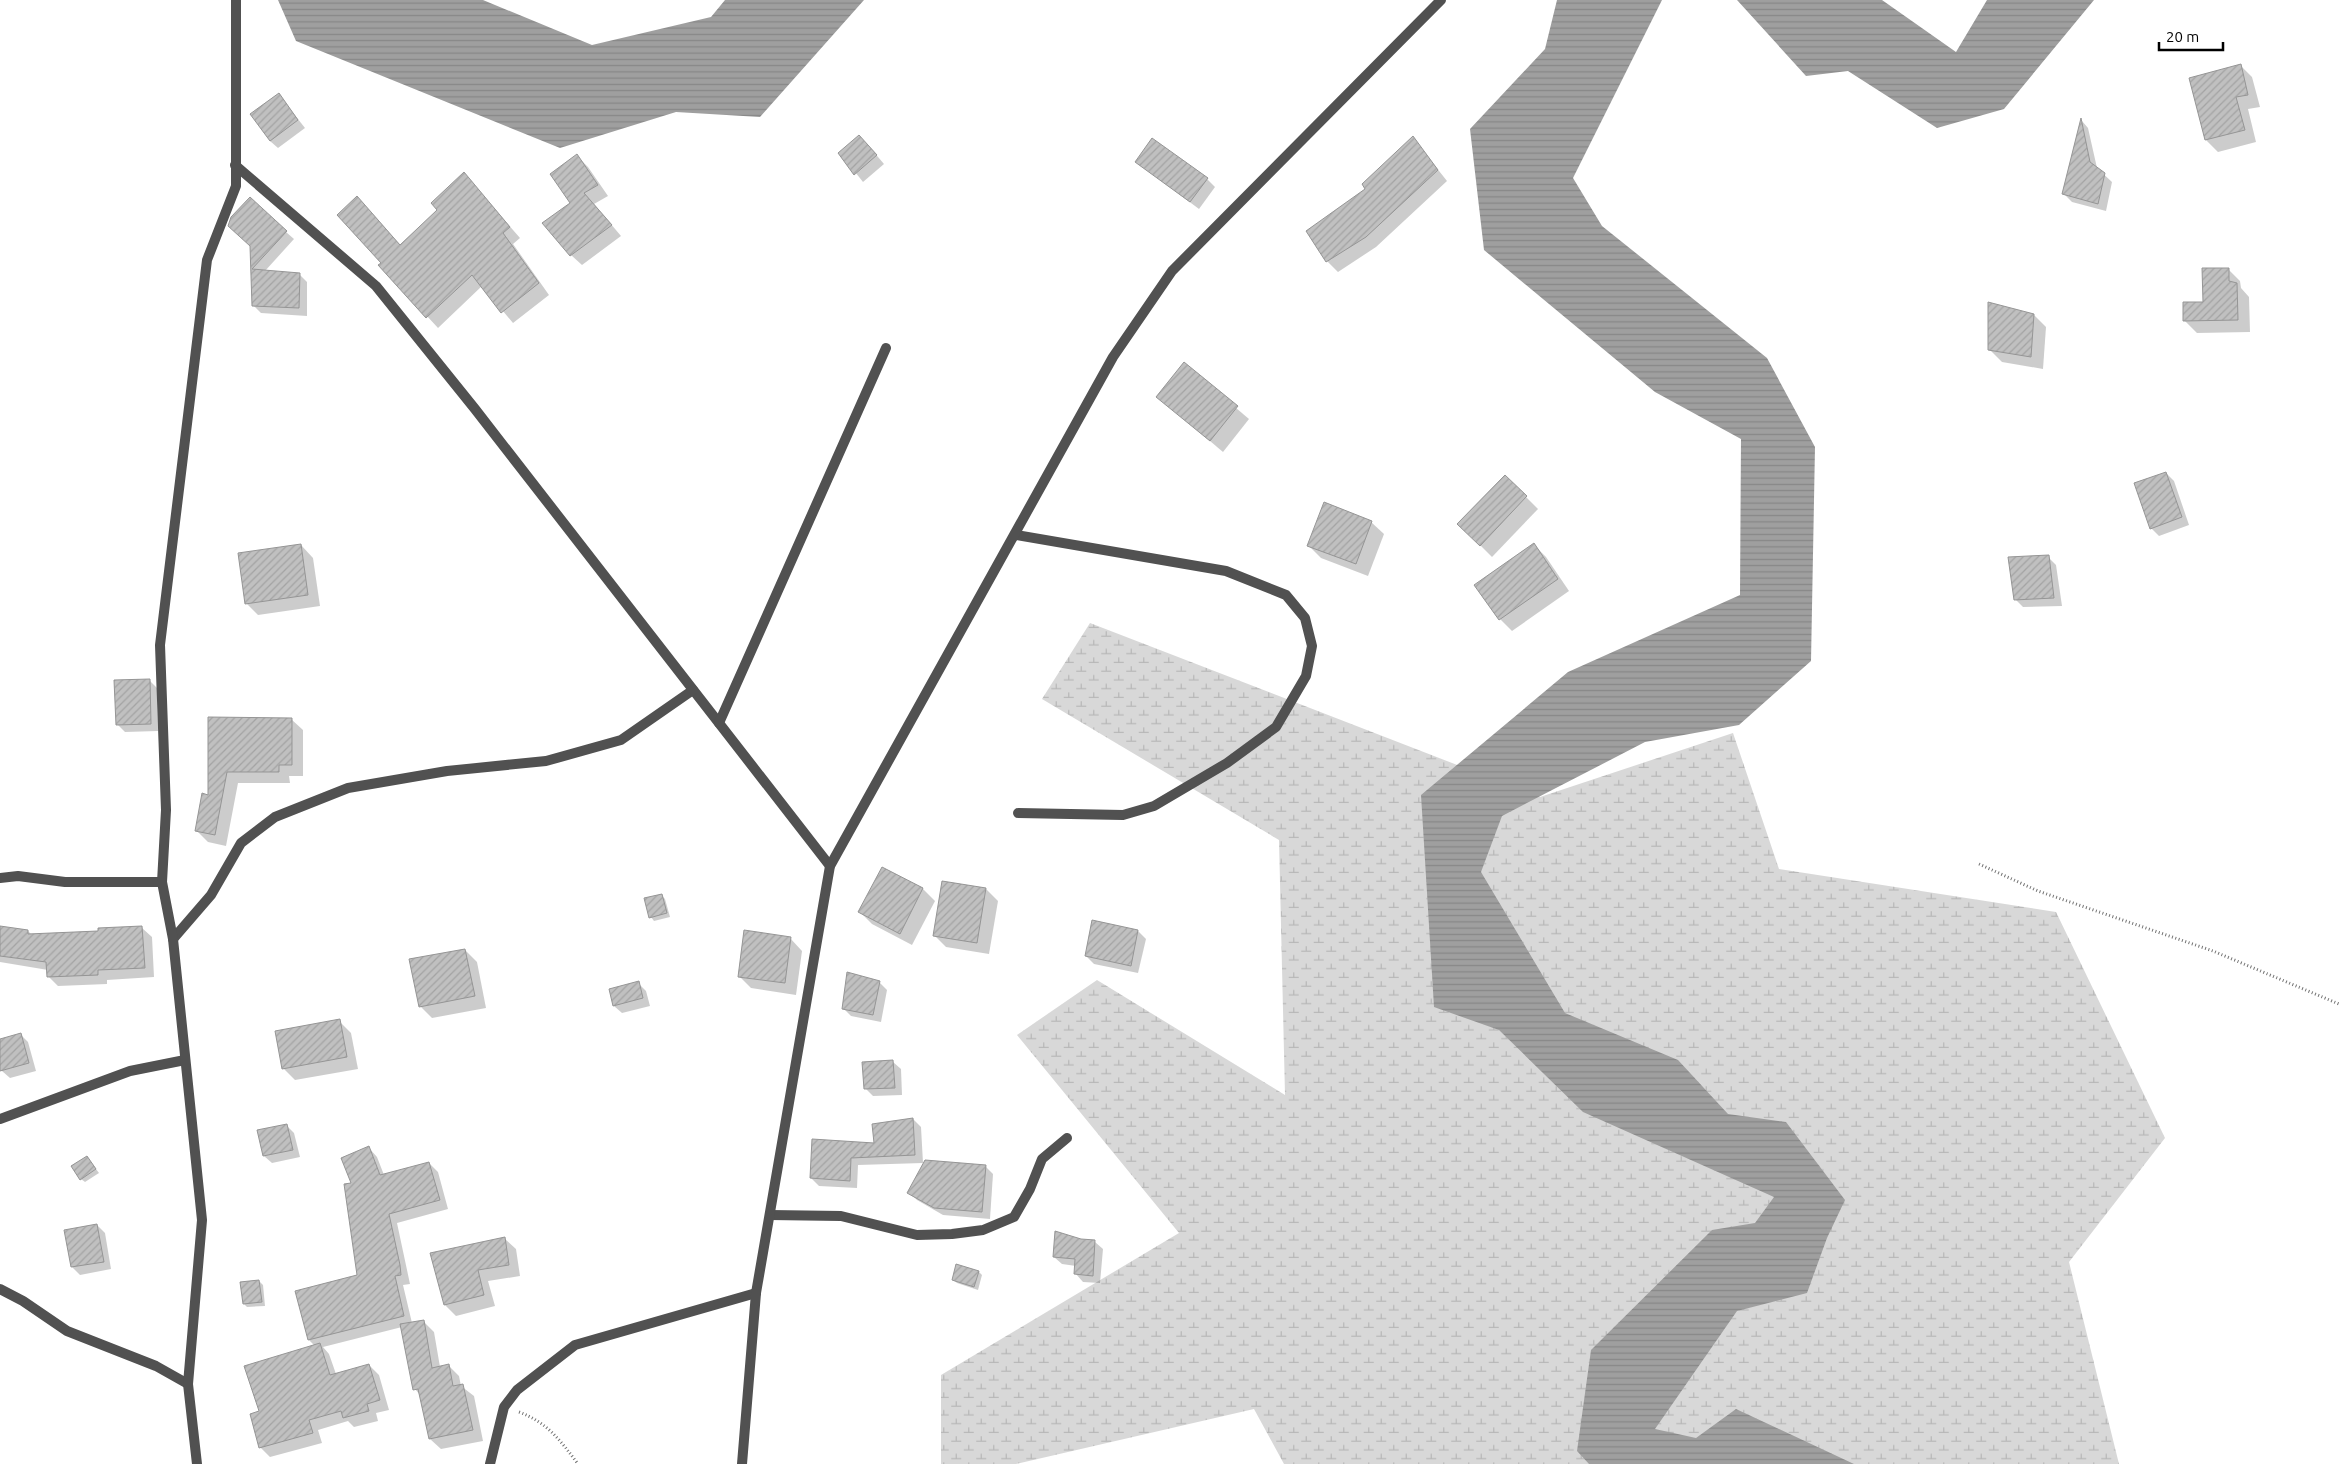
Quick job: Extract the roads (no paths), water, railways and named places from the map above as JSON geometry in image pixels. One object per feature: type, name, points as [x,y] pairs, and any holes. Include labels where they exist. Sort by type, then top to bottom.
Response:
[{"type":"street","points":[[197,1464],[188,1384],[202,1220],[173,939],[162,882],[166,793],[160,645],[208,260],[236,186],[236,0]]},
{"type":"street","points":[[742,1464],[756,1293],[830,866],[1113,358],[1172,271],[1441,0]]},
{"type":"street","points":[[235,165],[376,286],[481,417],[830,866]]},
{"type":"street","points":[[719,723],[886,348]]},
{"type":"street","points":[[1016,535],[1226,572],[1286,595],[1305,618],[1312,646],[1306,676],[1276,726],[1227,763],[1154,806],[1123,815],[1018,813]]},
{"type":"street","points":[[173,939],[211,895],[241,843],[275,817],[348,788],[447,771],[546,761],[621,740],[693,690]]},
{"type":"street","points":[[0,878],[18,876],[65,882],[162,882]]},
{"type":"street","points":[[0,1119],[130,1071],[185,1060]]},
{"type":"street","points":[[770,1215],[841,1216],[917,1235],[952,1234],[983,1230],[1014,1217],[1030,1188],[1042,1159],[1067,1138]]},
{"type":"street","points":[[0,1288],[68,1331],[156,1366],[188,1384]]},
{"type":"street","points":[[490,1464],[504,1407],[517,1390],[575,1345],[756,1293]]}]
